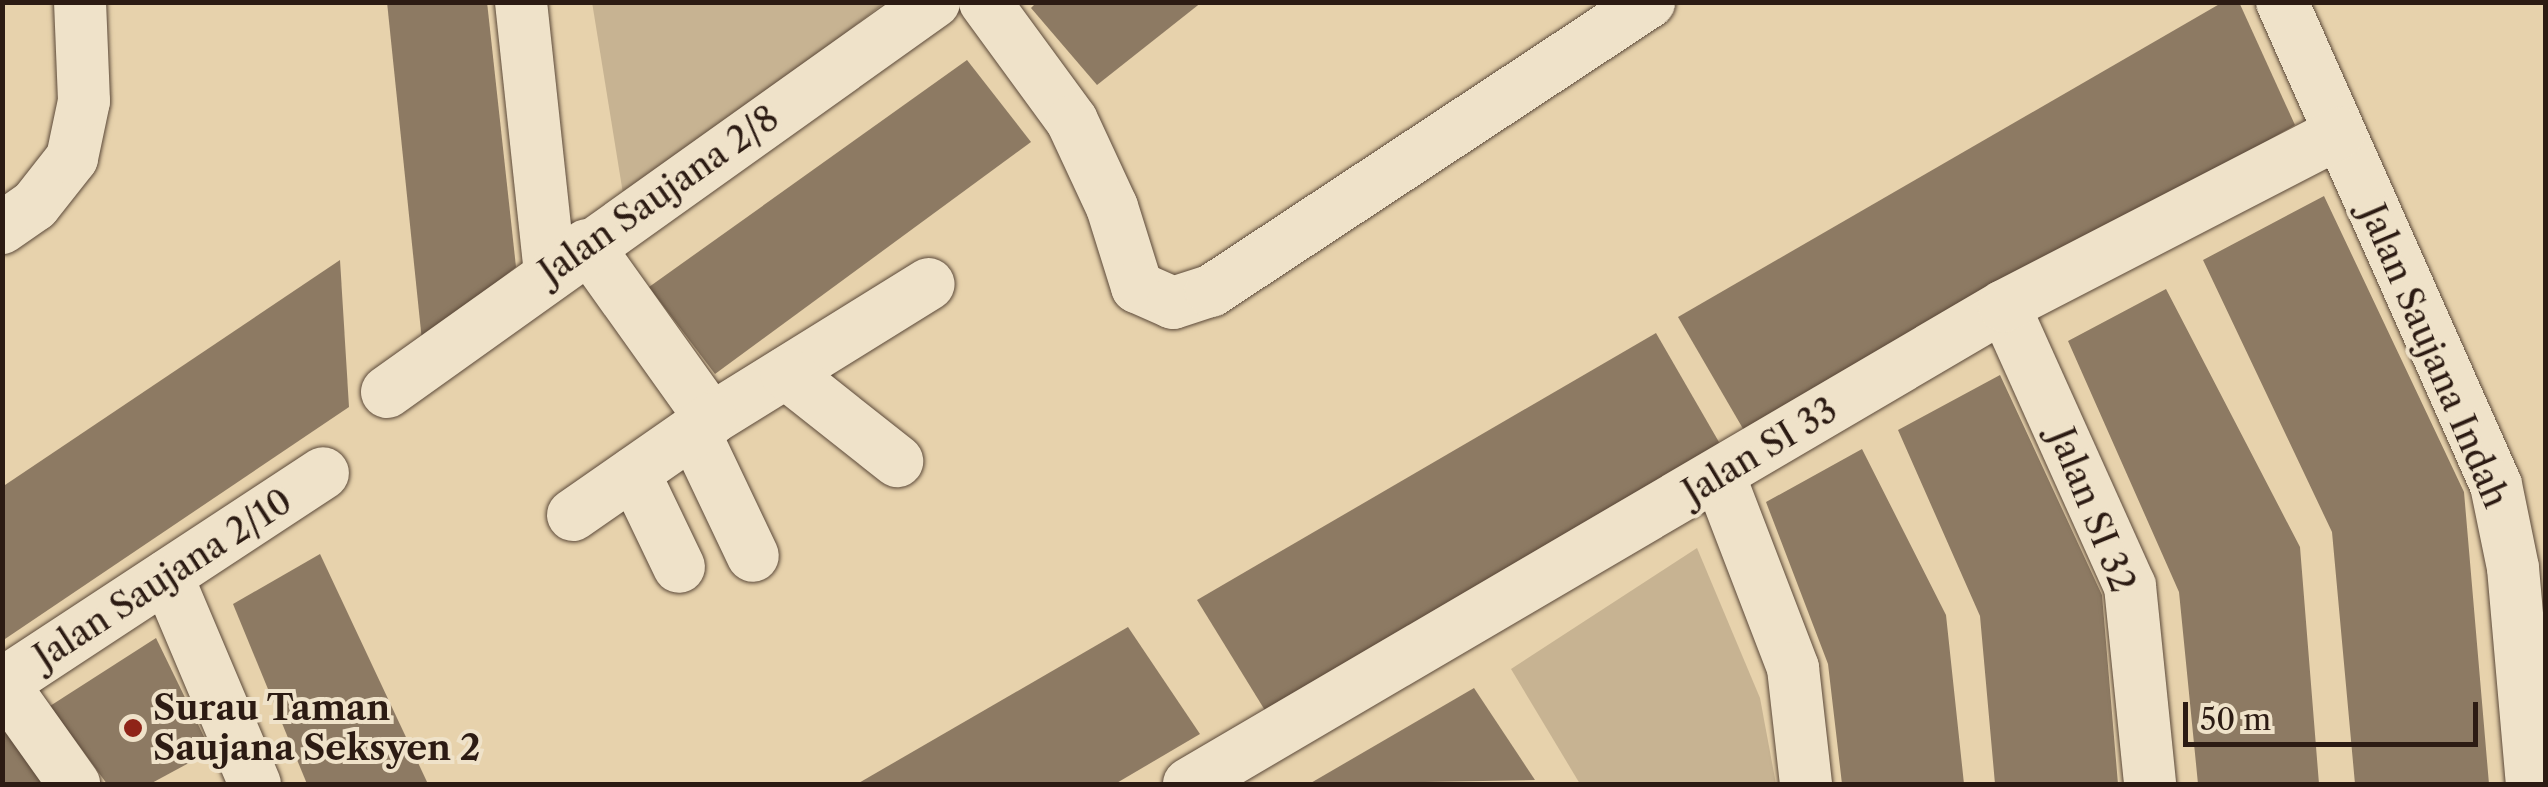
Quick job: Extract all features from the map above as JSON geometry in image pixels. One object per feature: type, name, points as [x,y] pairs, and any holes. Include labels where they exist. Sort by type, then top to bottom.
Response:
[{"type":"street","points":[[2,228],[56,184],[77,142],[84,101],[80,2]]},
{"type":"street","points":[[520,2],[568,258],[702,426],[753,556]]},
{"type":"street","name":"Jalan Saujana 2/8","points":[[388,392],[568,258],[934,2]]},
{"type":"street","points":[[985,2],[1072,121],[1112,206],[1138,288],[1173,303],[1211,291],[1649,2]]},
{"type":"street","name":"Jalan Saujana Indah","points":[[2282,2],[2530,567],[2532,784]]},
{"type":"street","name":"Jalan SI 33","points":[[1190,784],[2004,306],[2339,133]]},
{"type":"street","points":[[573,515],[702,426],[929,284]]},
{"type":"street","name":"Jalan SI 32","points":[[2004,306],[2130,586],[2150,784]]},
{"type":"street","points":[[786,373],[897,460]]},
{"type":"street","points":[[634,473],[679,567]]},
{"type":"street","name":"Jalan Saujana 2/10","points":[[3,684],[323,474]]},
{"type":"street","points":[[1718,475],[1793,668],[1806,784]]},
{"type":"street","points":[[167,576],[255,784]]},
{"type":"street","points":[[3,684],[74,784]]},
{"type":"shaded area","points":[[592,2],[884,3],[625,206]]},
{"type":"shaded area","points":[[1697,548],[1760,698],[1776,784],[1580,784],[1511,669]]},
{"type":"building","points":[[387,2],[487,2],[516,267],[422,341]]},
{"type":"building","points":[[1037,2],[1202,2],[1097,85],[1031,8]]},
{"type":"building","points":[[2223,2],[2239,2],[2295,125],[1749,439],[1678,317]]},
{"type":"building","points":[[967,60],[1031,142],[715,374],[649,287]]},
{"type":"building","points":[[2324,196],[2464,492],[2489,784],[2355,784],[2332,532],[2203,260]]},
{"type":"building","points":[[340,260],[349,407],[2,641],[2,487]]},
{"type":"building","points":[[2166,289],[2300,547],[2319,784],[2198,784],[2179,592],[2068,341]]},
{"type":"building","points":[[1656,333],[1723,449],[1266,712],[1197,600]]},
{"type":"building","points":[[2000,375],[2102,595],[2118,784],[1995,784],[1980,616],[1898,430]]},
{"type":"building","points":[[1862,449],[1946,615],[1964,784],[1842,784],[1828,664],[1766,502]]},
{"type":"building","points":[[320,554],[428,784],[307,784],[233,604]]},
{"type":"building","points":[[1128,627],[1200,734],[1115,784],[857,784]]},
{"type":"building","name":"Surau Taman Saujana Seksyen 2","points":[[156,638],[211,751],[150,784],[107,784],[50,706]]},
{"type":"building","points":[[1474,688],[1535,780],[1309,784]]},
{"type":"building","points":[[2,719],[48,784],[2,784]]},
{"type":"place","name":"Surau Taman Saujana Seksyen 2","points":[[133,728]]}]
